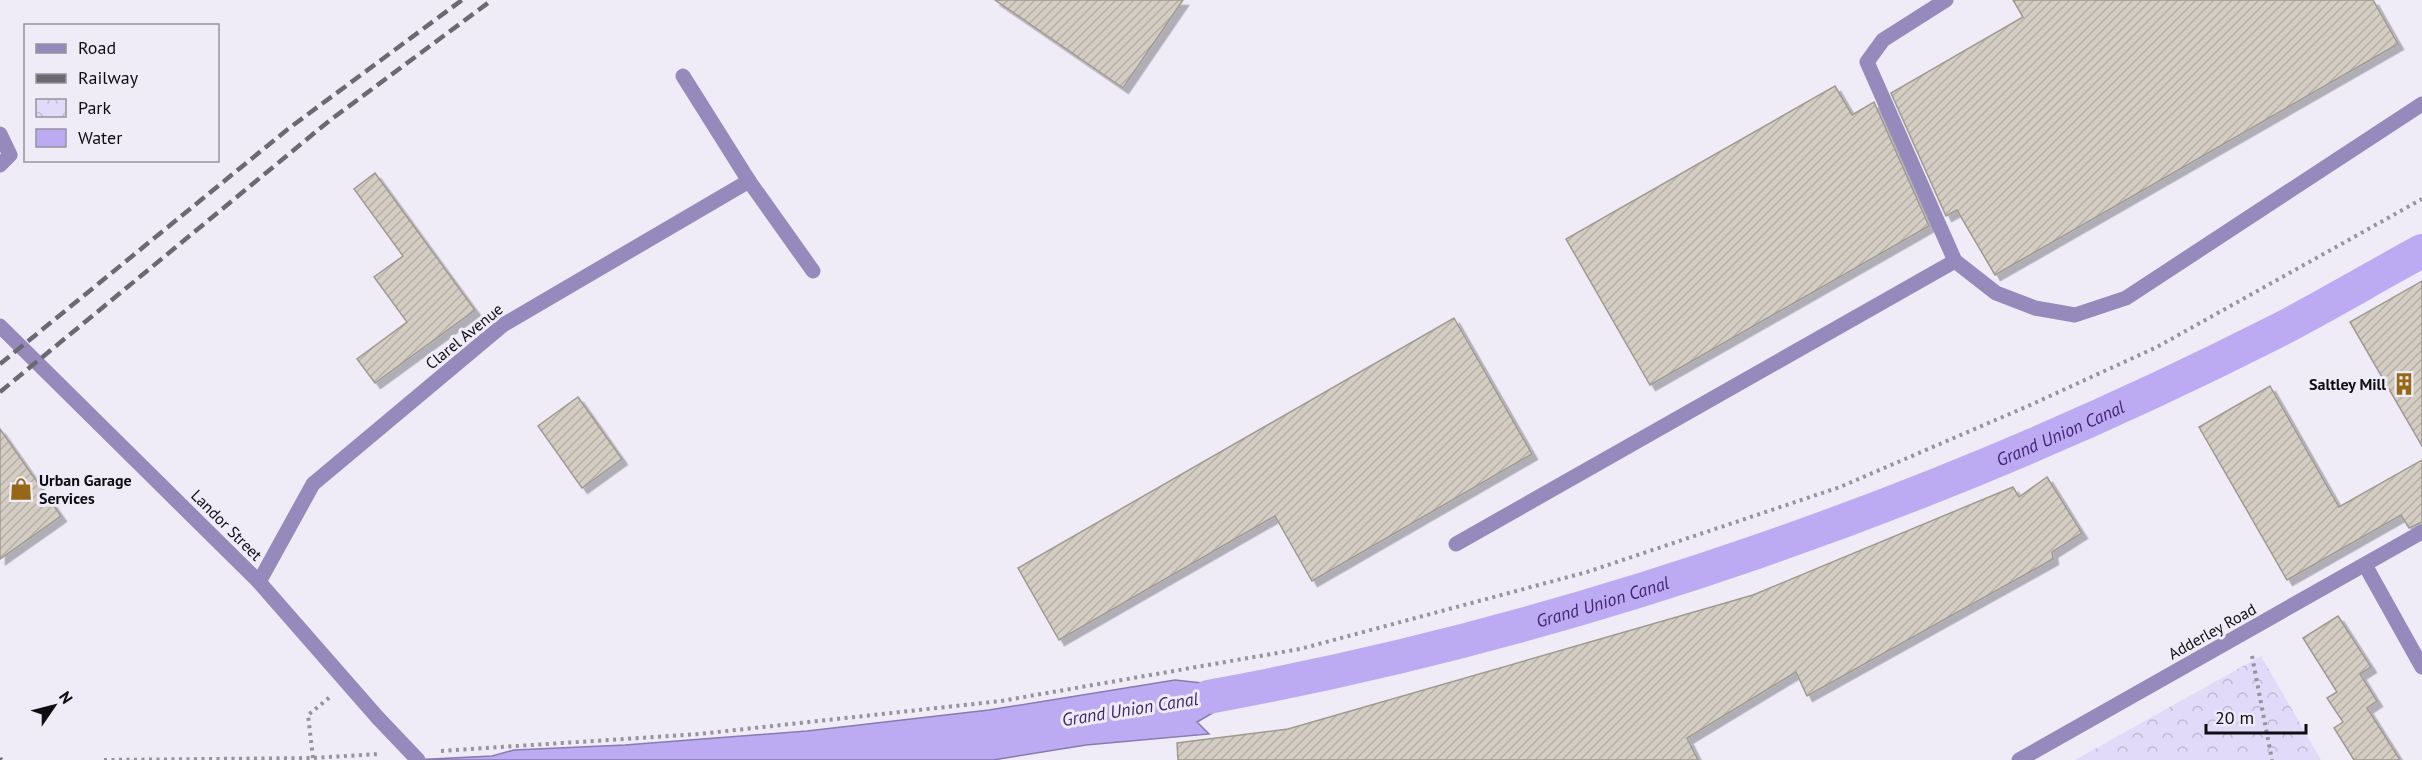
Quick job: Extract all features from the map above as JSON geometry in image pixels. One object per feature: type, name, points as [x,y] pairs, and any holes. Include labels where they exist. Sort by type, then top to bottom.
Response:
[{"type":"street","points":[[1946,0],[1883,40],[1867,62],[1955,261],[1996,293],[2035,308],[2075,315],[2126,298],[2422,104]]},
{"type":"street","points":[[683,76],[749,181],[813,271]]},
{"type":"street","points":[[0,134],[10,155],[0,165]]},
{"type":"street","name":"Clarel Avenue","points":[[259,582],[313,484],[503,325],[749,181]]},
{"type":"street","points":[[1456,544],[1955,261]]},
{"type":"street","name":"Landor Street","points":[[0,326],[259,582],[378,718],[424,756]]},
{"type":"street","name":"Adderley Road","points":[[2019,760],[2422,532]]},
{"type":"street","points":[[2365,565],[2422,667]]},
{"type":"path","points":[[424,756],[699,734],[1001,701],[1300,649],[1587,572],[1840,487],[2028,406],[2157,347],[2422,199]]},
{"type":"path","points":[[2247,632],[2272,760]]},
{"type":"path","points":[[313,758],[308,715],[346,683]]},
{"type":"path","points":[[104,760],[313,758],[384,754]]},
{"type":"green space","points":[[2261,656],[2321,760],[2075,760]]},
{"type":"water","points":[[1175,680],[1230,686],[1253,680],[1256,697],[1221,708],[1197,722],[1209,734],[1086,745],[993,760],[411,760],[492,756],[514,750],[625,745],[807,731],[989,710]]},
{"type":"building","points":[[995,0],[1183,0],[1123,88]]},
{"type":"building","points":[[2013,0],[2373,0],[2398,44],[1995,275],[1957,210],[1946,216],[1891,93],[2023,17]]},
{"type":"building","points":[[1835,86],[1852,115],[1874,102],[1929,226],[1650,385],[1566,239]]},
{"type":"building","points":[[375,173],[475,310],[375,383],[357,359],[407,322],[374,277],[403,256],[354,189]]},
{"type":"building","name":"Saltley Mill","points":[[2422,281],[2422,446],[2350,322]]},
{"type":"building","points":[[1454,318],[1532,454],[1312,581],[1275,516],[1059,640],[1018,568]]},
{"type":"building","points":[[2270,386],[2339,507],[2422,460],[2422,522],[2409,528],[2401,515],[2287,580],[2199,427]]},
{"type":"building","points":[[578,397],[622,459],[582,488],[538,426]]},
{"type":"building","name":"Urban Garage Services","points":[[0,429],[61,516],[0,559]]},
{"type":"building","points":[[2047,477],[2082,533],[2052,552],[2053,559],[1807,696],[1796,672],[1687,738],[1698,760],[1178,760],[1177,743],[1288,729],[1753,595],[2013,487],[2019,497]]},
{"type":"building","points":[[2338,616],[2371,667],[2360,674],[2377,701],[2367,708],[2400,760],[2354,760],[2334,728],[2343,722],[2327,698],[2337,692],[2303,638]]},
{"type":"waterway","name":"Grand Union Canal","points":[[1208,697],[1346,669],[1484,635],[1621,596],[1756,552],[1890,503],[2022,450],[2152,392],[2279,330],[2422,251]]},
{"type":"railway","points":[[0,364],[288,129],[462,0]]},
{"type":"railway","points":[[0,392],[329,121],[492,0]]},
{"type":"place","name":"Saltley Mill","points":[[2404,384]]},
{"type":"place","name":"Urban Garage Services","points":[[21,489]]}]
